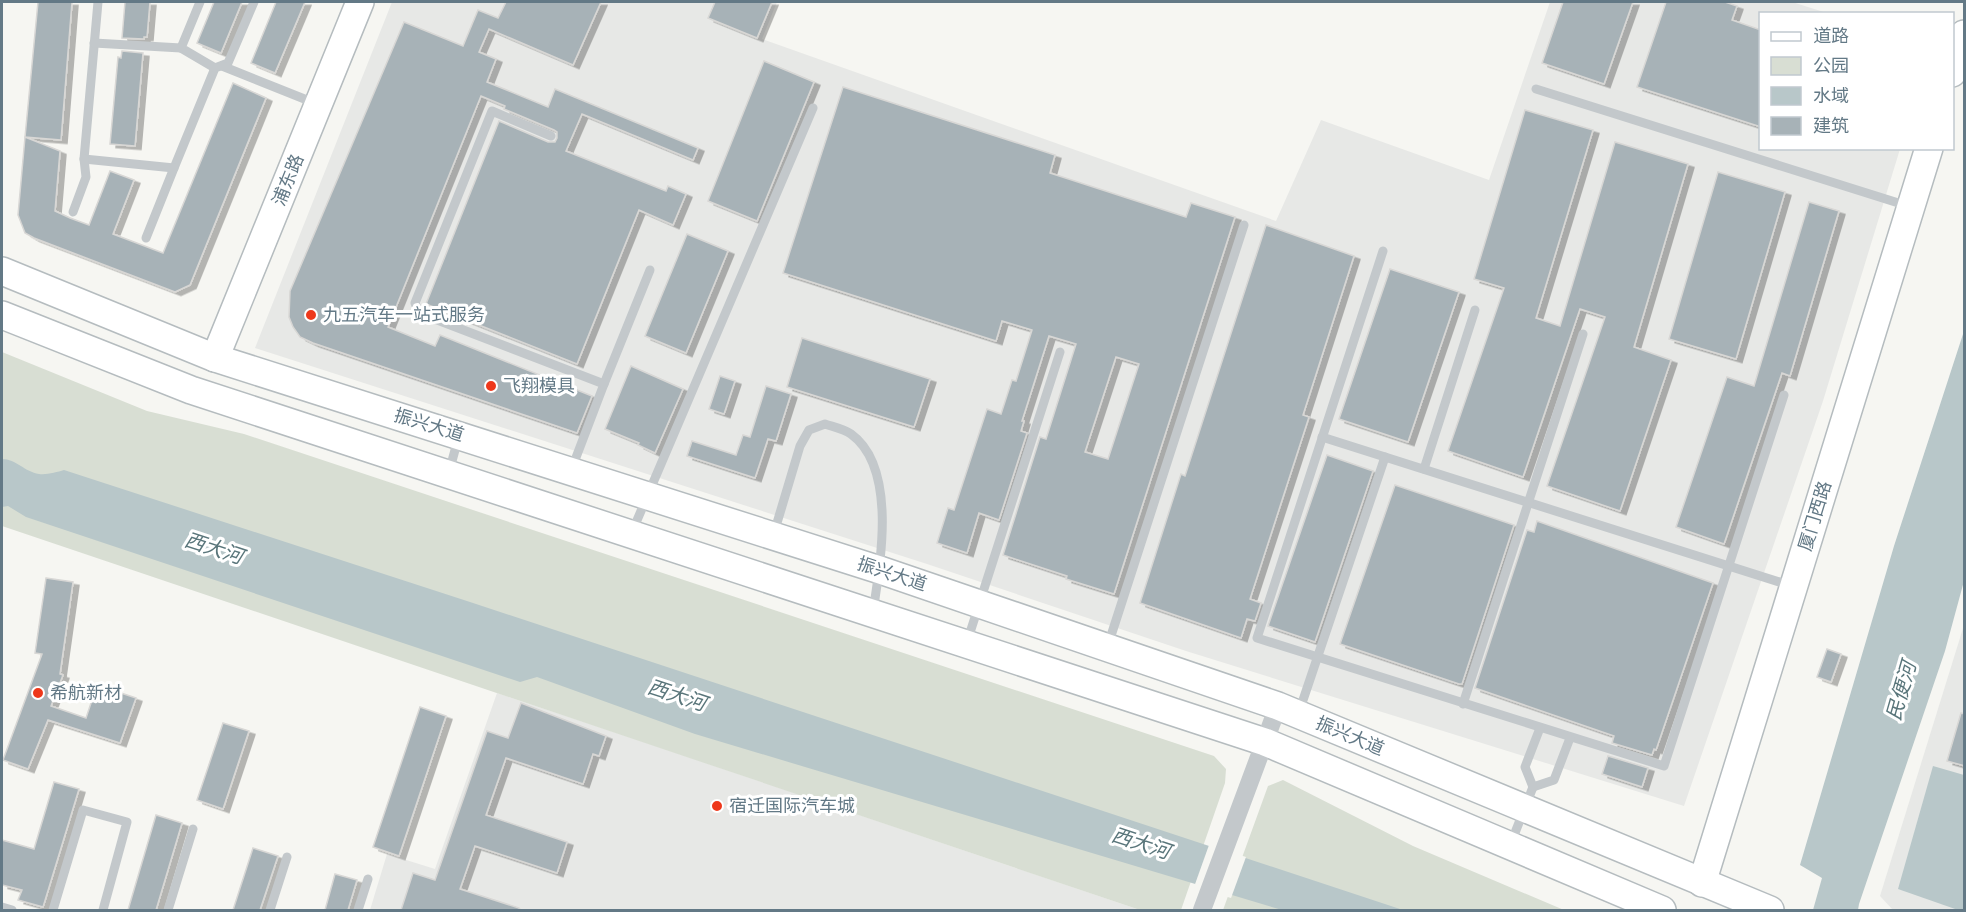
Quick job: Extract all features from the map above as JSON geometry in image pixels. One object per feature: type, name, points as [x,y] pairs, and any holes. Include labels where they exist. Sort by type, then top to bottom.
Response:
[{"type":"main road","name":"浦东路","points":[[215,358],[360,2]]},
{"type":"main road","points":[[1954,70],[1965,34]]},
{"type":"main road","name":"厦门西路","points":[[1702,883],[1928,150]]},
{"type":"main road","name":"振兴大道","points":[[2,271],[215,358],[460,434],[880,570],[1288,710],[1529,798],[1702,883],[1770,910]]},
{"type":"main road","points":[[2,315],[191,390],[1264,742],[1662,910]]},
{"type":"street","points":[[1202,910],[1264,742],[1288,710]]},
{"type":"lane","points":[[73,212],[87,177],[84,159],[98,2]]},
{"type":"lane","points":[[181,48],[200,2]]},
{"type":"lane","points":[[146,238],[218,67],[228,63],[254,2]]},
{"type":"lane","points":[[94,43],[181,48],[218,67],[318,104]]},
{"type":"lane","points":[[1536,89],[1911,207]]},
{"type":"lane","points":[[631,534],[813,108]]},
{"type":"lane","points":[[551,136],[492,111],[415,303],[419,313],[604,384]]},
{"type":"lane","points":[[84,159],[174,168]]},
{"type":"lane","points":[[1108,647],[1244,225]]},
{"type":"lane","points":[[1383,251],[1257,638],[1664,766],[1785,396]]},
{"type":"lane","points":[[571,470],[650,270]]},
{"type":"lane","points":[[1424,469],[1475,310]]},
{"type":"lane","points":[[1462,704],[1583,334]]},
{"type":"lane","points":[[966,644],[1060,352]]},
{"type":"lane","points":[[773,536],[800,446],[809,430],[825,424],[850,434],[867,450],[874,467],[883,508],[880,570],[873,613]]},
{"type":"lane","points":[[448,474],[460,434]]},
{"type":"lane","points":[[1322,437],[1794,586]]},
{"type":"lane","points":[[1288,710],[1317,657],[1385,457]]},
{"type":"lane","points":[[1509,846],[1529,798],[1525,767],[1539,728]]},
{"type":"lane","points":[[1529,798],[1554,780],[1570,738]]},
{"type":"lane","points":[[53,910],[83,810],[127,822],[103,910]]},
{"type":"lane","points":[[168,910],[194,829]]},
{"type":"lane","points":[[270,910],[287,857]]},
{"type":"lane","points":[[358,910],[368,879]]},
{"type":"lane","points":[[2,907],[12,910]]},
{"type":"shaded area","points":[[392,2],[777,2],[762,39],[1276,221],[1321,120],[1489,180],[1550,2],[1792,2],[1824,12],[1759,12],[1759,150],[1900,150],[1823,401],[1684,806],[1186,651],[927,564],[255,348]]},
{"type":"shaded area","points":[[1964,625],[1964,910],[1893,910],[1880,896]]},
{"type":"shaded area","name":"宿迁国际汽车城","points":[[497,693],[1140,910],[370,910],[387,854],[435,869]]},
{"type":"green space","points":[[2,352],[147,411],[244,434],[1214,756],[1226,769],[1225,783],[1181,910],[1140,910],[2,526]]},
{"type":"green space","points":[[1283,780],[1413,846],[1564,910],[1223,910],[1268,786]]},
{"type":"water","name":"民便河","points":[[1964,331],[1964,581],[1945,651],[1858,910],[1813,910],[1822,878],[1800,865],[1894,546]]},
{"type":"water","name":"西大河","points":[[2,459],[12,461],[39,474],[64,470],[1403,910],[1282,910],[695,734],[537,677],[520,682],[26,517],[8,506],[2,507]]},
{"type":"water","points":[[1933,766],[1964,775],[1964,910],[1958,910],[1898,889]]},
{"type":"pier","points":[[1209,845],[1246,857],[1231,898],[1194,887]]},
{"type":"building","points":[[38,2],[72,2],[61,140],[25,137]]},
{"type":"building","points":[[125,2],[150,2],[147,37],[144,39],[122,38]]},
{"type":"building","points":[[214,2],[242,2],[221,53],[197,43]]},
{"type":"building","points":[[276,2],[305,2],[275,73],[251,63]]},
{"type":"building","points":[[506,2],[601,2],[573,65],[489,29],[479,52],[496,59],[487,82],[548,107],[555,89],[698,148],[693,160],[582,114],[566,151],[666,191],[668,186],[686,194],[673,225],[639,210],[577,364],[426,304],[499,121],[548,142],[555,142],[557,138],[557,132],[554,130],[504,109],[505,106],[481,96],[388,327],[435,346],[440,335],[592,396],[577,433],[313,343],[300,337],[289,317],[290,291],[404,22],[463,46],[478,10],[498,18]]},
{"type":"building","points":[[715,2],[772,2],[757,38],[708,18]]},
{"type":"building","points":[[1563,2],[1633,2],[1604,84],[1542,63]]},
{"type":"building","points":[[1666,2],[1725,2],[1737,6],[1732,20],[1759,29],[1759,126],[1637,87]]},
{"type":"building","points":[[122,51],[143,53],[135,146],[110,144],[118,57],[121,58]]},
{"type":"building","points":[[764,61],[814,82],[757,221],[708,201]]},
{"type":"building","points":[[233,83],[266,98],[190,285],[175,292],[25,233],[18,215],[25,137],[60,151],[55,211],[89,225],[110,171],[134,180],[113,234],[163,253]]},
{"type":"building","points":[[843,87],[1055,155],[1050,173],[1186,217],[1191,203],[1235,217],[1114,594],[1003,555],[1040,437],[1046,439],[1076,344],[1049,336],[1022,421],[1024,421],[1021,431],[1027,433],[999,520],[979,513],[967,553],[937,543],[948,508],[954,510],[987,409],[1001,414],[1012,380],[1016,381],[1032,330],[1002,321],[996,341],[783,273]],"holes":[[[1116,357],[1139,364],[1108,459],[1085,452]]]},
{"type":"building","points":[[1525,110],[1593,130],[1536,318],[1560,326],[1615,142],[1688,164],[1634,347],[1671,360],[1620,511],[1547,486],[1605,317],[1580,309],[1523,477],[1448,451],[1504,288],[1474,279]]},
{"type":"building","points":[[1718,172],[1785,192],[1736,359],[1669,339]]},
{"type":"building","points":[[1809,202],[1839,211],[1790,376],[1782,373],[1724,544],[1676,527],[1727,377],[1754,386]]},
{"type":"building","points":[[1266,225],[1354,256],[1303,415],[1309,417],[1250,599],[1261,603],[1255,621],[1247,619],[1241,638],[1140,603],[1181,474],[1185,476]]},
{"type":"building","points":[[687,234],[728,251],[686,353],[645,336]]},
{"type":"building","points":[[1390,269],[1459,292],[1408,442],[1339,419]]},
{"type":"building","points":[[802,338],[930,379],[914,427],[787,387]]},
{"type":"building","points":[[631,366],[683,389],[655,453],[638,445],[639,443],[605,429]]},
{"type":"building","points":[[720,376],[735,381],[724,414],[709,409]]},
{"type":"building","points":[[766,386],[791,394],[776,441],[768,439],[755,478],[687,456],[692,441],[736,455],[743,435],[750,437]]},
{"type":"building","points":[[1327,455],[1373,471],[1315,642],[1268,626]]},
{"type":"building","points":[[1395,485],[1514,525],[1462,684],[1340,644]]},
{"type":"building","points":[[1537,521],[1713,583],[1656,750],[1654,749],[1652,755],[1612,743],[1614,736],[1475,688],[1527,530],[1534,532]]},
{"type":"building","points":[[46,578],[73,582],[60,674],[63,675],[51,706],[86,718],[96,688],[136,698],[120,743],[48,720],[28,769],[3,760],[42,654],[35,653]]},
{"type":"building","points":[[1827,649],[1841,654],[1831,682],[1817,677]]},
{"type":"building","points":[[521,703],[606,736],[599,756],[593,754],[583,784],[506,758],[486,815],[567,842],[557,873],[475,846],[460,889],[519,908],[519,910],[401,910],[413,873],[435,880],[487,731],[508,738]]},
{"type":"building","points":[[420,707],[446,716],[399,856],[373,847]]},
{"type":"building","points":[[1961,713],[1965,714],[1965,766],[1947,761]]},
{"type":"building","points":[[223,723],[249,731],[223,809],[197,800]]},
{"type":"building","points":[[1608,756],[1648,768],[1642,787],[1602,774]]},
{"type":"building","points":[[54,782],[79,789],[43,907],[18,900],[22,890],[2,885],[2,840],[34,849]]},
{"type":"building","points":[[156,815],[182,823],[156,910],[128,910]]},
{"type":"building","points":[[253,848],[278,856],[260,910],[233,910]]},
{"type":"building","points":[[335,874],[357,880],[348,910],[325,910]]},
{"type":"place","name":"九五汽车一站式服务","points":[[311,315]]},
{"type":"place","name":"飞翔模具","points":[[491,386]]},
{"type":"place","name":"希航新材","points":[[38,693]]},
{"type":"place","name":"宿迁国际汽车城","points":[[717,806]]}]
